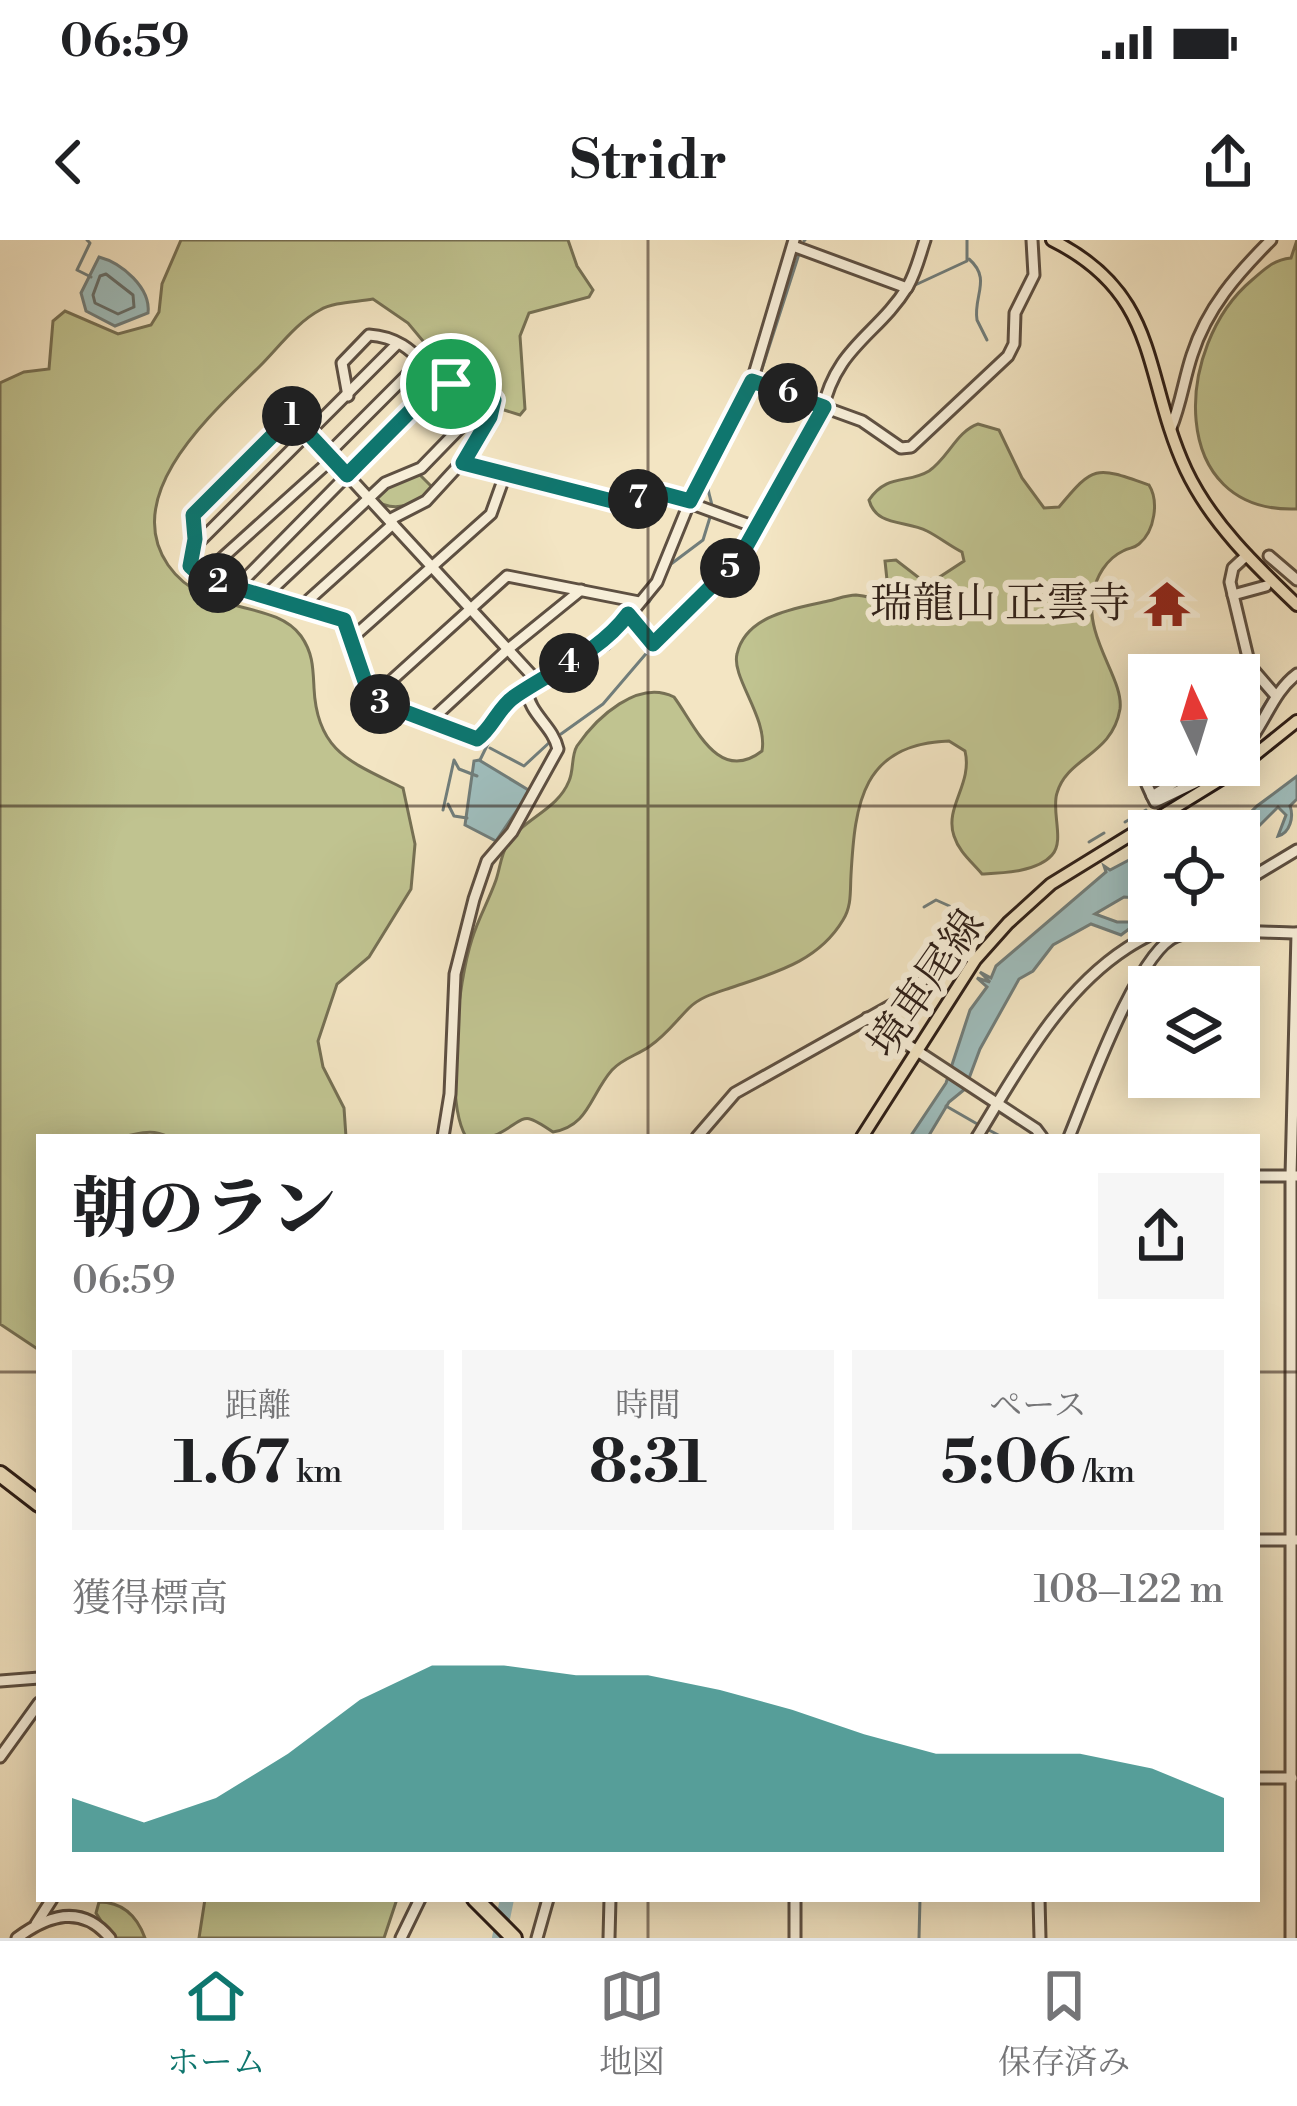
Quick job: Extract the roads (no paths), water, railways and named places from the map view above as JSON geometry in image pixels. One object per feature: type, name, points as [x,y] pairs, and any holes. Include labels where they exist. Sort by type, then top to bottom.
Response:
[{"type":"highway","points":[[0,1474],[36,1502]]},
{"type":"highway","points":[[478,1902],[514,1938]]},
{"type":"main road","points":[[1052,240],[1090,262],[1124,299],[1146,339],[1192,482],[1247,555],[1297,605]]},
{"type":"main road","name":"境車尾線","points":[[864,1134],[975,960],[1051,884],[1236,770],[1297,721]]},
{"type":"street","points":[[628,614],[653,644],[735,563],[824,407],[840,365],[907,288],[925,240]]},
{"type":"street","points":[[752,381],[875,428],[901,448],[919,442],[1012,349],[1015,313],[1034,275],[1032,240]]},
{"type":"street","points":[[1171,428],[1191,356],[1214,307],[1232,280],[1271,240]]},
{"type":"street","points":[[536,681],[292,416],[193,515],[190,566],[201,577],[344,620],[371,699],[481,739],[497,712],[536,681],[602,644],[657,582],[690,501],[752,381],[793,243],[907,288]]},
{"type":"street","points":[[302,606],[391,522],[425,501],[463,463],[494,403],[490,397],[442,379],[423,359],[398,344],[370,335],[341,363],[348,396]]},
{"type":"street","points":[[193,548],[398,344]]},
{"type":"street","points":[[201,577],[330,457],[423,359]]},
{"type":"street","points":[[236,588],[442,379]]},
{"type":"street","points":[[265,596],[385,483],[421,468],[490,397]]},
{"type":"street","points":[[463,463],[616,502],[664,494],[755,527]]},
{"type":"street","points":[[352,638],[491,514],[506,472]]},
{"type":"street","points":[[1247,555],[1230,574],[1247,654]]},
{"type":"street","points":[[1269,556],[1292,579]]},
{"type":"street","points":[[371,699],[507,575],[640,602]]},
{"type":"street","points":[[1233,596],[1266,586]]},
{"type":"street","points":[[430,722],[581,590]]},
{"type":"street","points":[[1260,716],[1274,693],[1297,674]]},
{"type":"street","points":[[1260,677],[1274,693]]},
{"type":"street","points":[[443,1134],[450,1094],[455,974],[474,899],[487,861],[512,832],[558,748],[528,704],[527,690]]},
{"type":"street","points":[[1147,786],[1155,802],[1189,786]]},
{"type":"street","points":[[1152,796],[1168,786]]},
{"type":"street","points":[[1260,872],[1297,850]]},
{"type":"street","points":[[1070,1134],[1124,1005],[1161,944],[1180,934],[1297,933],[1291,1938]]},
{"type":"street","points":[[978,1134],[1036,1040],[1079,992],[1138,942]]},
{"type":"street","points":[[700,1134],[735,1093],[906,997],[920,985],[938,956],[957,951],[975,960]]},
{"type":"street","points":[[867,1018],[1040,1134]]},
{"type":"street","points":[[1260,1176],[1294,1176]]},
{"type":"street","points":[[1260,1540],[1294,1540]]},
{"type":"street","points":[[0,1681],[36,1678]]},
{"type":"street","points":[[0,1756],[36,1707]]},
{"type":"street","points":[[1260,1778],[1294,1778]]},
{"type":"street","points":[[36,1924],[50,1902]]},
{"type":"street","points":[[401,1938],[419,1902]]},
{"type":"street","points":[[537,1938],[547,1902]]},
{"type":"street","points":[[609,1938],[610,1902]]},
{"type":"street","points":[[795,1902],[795,1938]]},
{"type":"street","points":[[1040,1902],[1040,1938]]},
{"type":"street","points":[[17,1938],[53,1916],[74,1915],[98,1924],[110,1938]]},
{"type":"water","points":[[99,257],[133,278],[145,295],[148,313],[115,326],[86,311],[81,293]]},
{"type":"water","points":[[474,761],[530,791],[496,841],[465,825]]},
{"type":"water","points":[[1297,776],[1297,799],[1290,806],[1286,832],[1278,836],[1286,815],[1278,807],[1260,825],[1260,810],[1253,810]]},
{"type":"water","points":[[1128,861],[1128,897],[1095,914],[1128,922],[1128,930],[1121,935],[1091,924],[1053,945],[1033,971],[1019,979],[980,1049],[965,1089],[949,1102],[930,1134],[912,1134],[946,1083],[970,1010],[987,987],[977,978],[990,982],[980,972],[991,978],[996,966],[1106,872],[1104,866],[1110,870]]},
{"type":"waterway","points":[[87,240],[90,243],[77,270],[91,277]]},
{"type":"waterway","points":[[913,286],[967,261],[967,240]]},
{"type":"waterway","points":[[760,375],[799,254]]},
{"type":"waterway","points":[[969,259],[981,281],[976,311],[987,340]]},
{"type":"waterway","points":[[712,506],[709,476],[757,388]]},
{"type":"waterway","points":[[649,602],[671,564],[703,540],[711,514]]},
{"type":"waterway","points":[[636,616],[643,608]]},
{"type":"waterway","points":[[533,693],[609,649],[629,625]]},
{"type":"waterway","points":[[561,734],[603,704],[650,649]]},
{"type":"waterway","points":[[1276,688],[1297,669]]},
{"type":"waterway","points":[[1260,712],[1270,696]]},
{"type":"waterway","points":[[480,760],[501,717],[523,699]]},
{"type":"waterway","points":[[490,748],[524,766],[551,741]]},
{"type":"waterway","points":[[443,810],[454,760],[459,769],[477,776]]},
{"type":"waterway","points":[[448,804],[454,816],[467,818]]},
{"type":"waterway","points":[[1089,842],[1104,833]]},
{"type":"waterway","points":[[924,907],[936,900],[985,927]]},
{"type":"waterway","points":[[931,944],[955,937],[961,946],[983,929]]},
{"type":"waterway","points":[[946,1106],[979,1125]]},
{"type":"waterway","points":[[987,1129],[996,1134]]},
{"type":"waterway","points":[[499,1938],[506,1902]]},
{"type":"waterway","points":[[919,1938],[920,1902]]},
{"type":"place","name":"瑞龍山 正雲寺","points":[[1167,604]]}]
